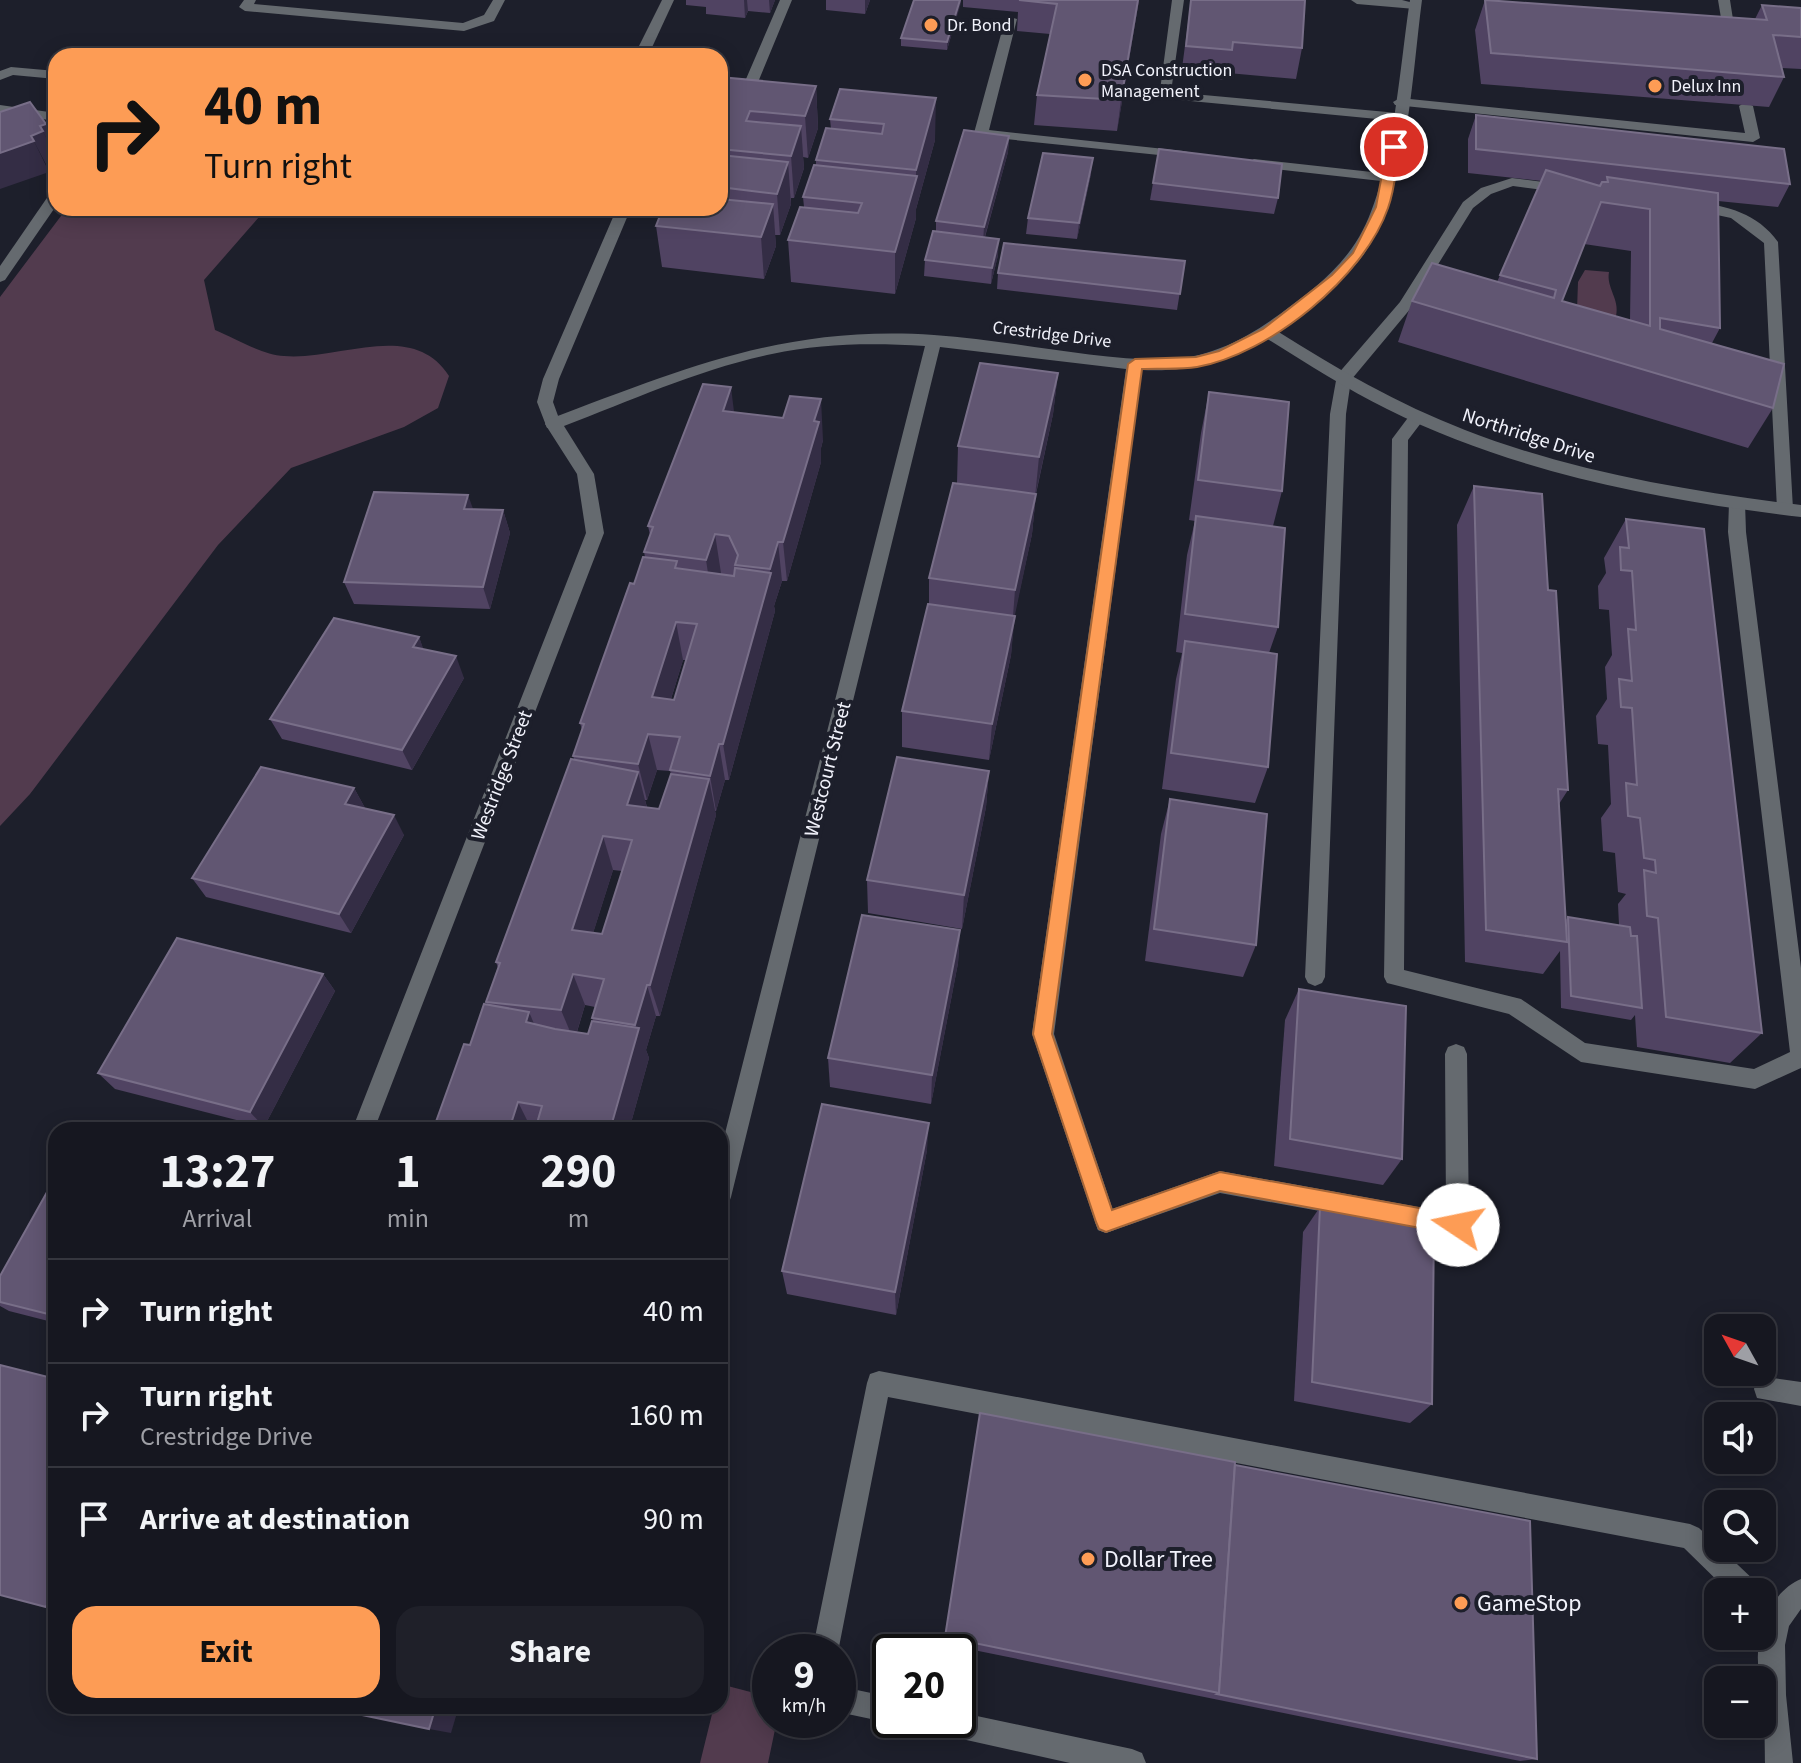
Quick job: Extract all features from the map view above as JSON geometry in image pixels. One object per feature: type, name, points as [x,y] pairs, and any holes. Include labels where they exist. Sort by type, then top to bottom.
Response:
[{"type":"street","points":[[250,0],[245,7],[464,27],[489,18],[499,0]]},
{"type":"street","points":[[645,48],[668,0]]},
{"type":"street","points":[[728,82],[751,84],[786,0]]},
{"type":"street","points":[[1178,0],[1164,95],[1399,109],[1753,138],[1746,106]]},
{"type":"street","points":[[1357,0],[1416,3]]},
{"type":"street","points":[[1724,0],[1735,50]]},
{"type":"street","name":"Crestridge Drive","points":[[553,424],[731,359],[805,343],[934,340],[1135,364],[1196,362],[1224,354],[1268,332],[1336,278],[1358,255],[1382,207],[1390,178],[1416,3]]},
{"type":"street","points":[[1011,19],[981,133],[1201,157]]},
{"type":"street","points":[[0,76],[11,71],[48,74]]},
{"type":"street","points":[[0,109],[48,116]]},
{"type":"street","points":[[1233,161],[1390,178]]},
{"type":"street","points":[[1315,977],[1343,379],[1406,305],[1468,205],[1486,191],[1512,182],[1588,192]]},
{"type":"street","points":[[1680,204],[1726,210],[1753,221],[1771,242],[1793,510]]},
{"type":"street","points":[[0,277],[48,207]]},
{"type":"street","points":[[553,424],[545,402],[551,379],[621,216]]},
{"type":"street","name":"Northridge Drive","points":[[1268,332],[1343,379],[1416,419],[1505,453],[1588,478],[1793,510]]},
{"type":"street","name":"Westcourt Street","points":[[728,1165],[934,340]]},
{"type":"street","points":[[1135,364],[1043,1034],[1106,1222],[1220,1182],[1458,1225],[1456,1054]]},
{"type":"street","points":[[1416,419],[1400,439],[1394,977],[1514,1006],[1581,1052],[1755,1079],[1801,1054],[1737,532],[1737,503]]},
{"type":"street","name":"Westridge Street","points":[[366,1122],[595,533],[591,484],[573,448],[553,424]]},
{"type":"street","points":[[829,1634],[879,1383],[1690,1537],[1733,1578]]},
{"type":"street","points":[[1766,1389],[1801,1394]]},
{"type":"street","points":[[1776,1607],[1801,1592]]},
{"type":"street","points":[[1771,1650],[1779,1763]]},
{"type":"street","points":[[976,1729],[1132,1763]]},
{"type":"shaded area","points":[[282,46],[303,48],[215,48]]},
{"type":"shaded area","points":[[61,216],[260,216],[204,280],[215,330],[258,349],[284,356],[373,346],[416,350],[434,359],[449,376],[438,408],[404,427],[291,468],[218,545],[30,794],[0,826],[0,297]]},
{"type":"shaded area","points":[[1585,270],[1609,272],[1616,316],[1577,310],[1578,282]]},
{"type":"shaded area","points":[[728,1686],[752,1692],[752,1738],[773,1738],[768,1763],[700,1763],[712,1714],[728,1714]]},
{"type":"building","name":"Dr. Bond","points":[[914,0],[960,0],[947,42],[901,38]]},
{"type":"building","name":"DSA Construction Management","points":[[1019,0],[1138,0],[1121,100],[1037,95],[1057,4]]},
{"type":"building","points":[[1191,0],[1305,0],[1302,48],[1233,42],[1232,50],[1186,46]]},
{"type":"building","points":[[1485,0],[1767,20],[1762,5],[1801,8],[1801,37],[1773,35],[1784,77],[1491,53]]},
{"type":"building","points":[[728,78],[816,86],[805,116],[750,111],[746,121],[801,126],[791,156],[728,150]]},
{"type":"building","points":[[840,89],[936,98],[916,170],[816,160],[826,128],[882,134],[884,124],[830,119]]},
{"type":"building","points":[[30,102],[46,124],[40,126],[43,131],[31,136],[34,141],[0,153],[0,112]]},
{"type":"building","points":[[1476,115],[1784,149],[1790,184],[1476,149]]},
{"type":"building","points":[[964,130],[1009,136],[984,227],[936,221]]},
{"type":"building","points":[[1159,149],[1282,164],[1278,198],[1153,183]]},
{"type":"building","points":[[1043,153],[1093,158],[1079,223],[1028,218]]},
{"type":"building","points":[[728,156],[788,162],[777,194],[728,188]]},
{"type":"building","points":[[814,165],[917,176],[895,252],[788,240],[800,207],[858,213],[862,203],[803,197]]},
{"type":"building","points":[[1546,170],[1600,186],[1602,182],[1608,182],[1607,177],[1718,193],[1720,328],[1660,318],[1660,329],[1784,364],[1773,408],[1412,301],[1432,263],[1554,298],[1556,290],[1500,275]],"holes":[[[1601,202],[1650,209],[1650,326],[1562,301]]]},
{"type":"building","points":[[728,200],[773,204],[761,237],[656,226],[660,216],[728,216]]},
{"type":"building","points":[[933,231],[999,239],[992,268],[925,260]]},
{"type":"building","points":[[1004,243],[1185,261],[1180,294],[998,273]]},
{"type":"building","points":[[980,363],[1058,373],[1039,457],[958,446]]},
{"type":"building","points":[[703,384],[731,387],[723,411],[783,418],[790,396],[821,399],[814,421],[819,422],[783,542],[778,542],[770,569],[735,565],[738,555],[729,536],[715,534],[706,560],[644,552],[653,527],[648,526]]},
{"type":"building","points":[[1209,392],[1289,402],[1282,491],[1198,480]]},
{"type":"building","points":[[953,483],[1036,494],[1015,590],[929,578]]},
{"type":"building","points":[[1474,486],[1542,494],[1548,590],[1556,591],[1568,790],[1558,789],[1567,942],[1486,930]]},
{"type":"building","points":[[374,492],[468,495],[464,509],[503,510],[483,587],[344,582]]},
{"type":"building","points":[[1196,516],[1285,528],[1278,627],[1185,614]]},
{"type":"building","points":[[1626,519],[1704,529],[1762,1033],[1666,1017],[1658,918],[1647,916],[1644,870],[1656,873],[1655,860],[1644,858],[1640,818],[1628,816],[1626,783],[1637,785],[1632,708],[1621,707],[1619,679],[1632,681],[1628,629],[1636,630],[1632,571],[1621,570],[1620,547],[1629,548]]},
{"type":"building","points":[[643,557],[677,561],[675,568],[734,576],[735,568],[771,573],[723,744],[719,744],[710,776],[670,770],[680,737],[648,734],[638,764],[573,756],[584,724],[580,723],[630,583],[634,584]],"holes":[[[676,622],[697,624],[674,700],[652,697]]]},
{"type":"building","points":[[928,604],[1015,616],[992,724],[902,711]]},
{"type":"building","points":[[334,618],[419,637],[413,647],[456,656],[402,750],[270,719]]},
{"type":"building","points":[[1185,641],[1277,654],[1268,767],[1171,753]]},
{"type":"building","points":[[897,757],[989,771],[964,895],[867,880]]},
{"type":"building","points":[[571,759],[638,772],[627,805],[659,809],[671,774],[709,779],[650,985],[647,985],[635,1025],[592,1018],[604,979],[573,974],[561,1010],[486,1002],[500,963],[496,962]],"holes":[[[603,836],[632,840],[602,934],[572,930]]]},
{"type":"building","points":[[261,767],[354,788],[345,804],[394,815],[339,914],[192,878]]},
{"type":"building","points":[[1170,799],[1267,814],[1256,945],[1154,929]]},
{"type":"building","points":[[862,915],[960,930],[932,1075],[828,1058]]},
{"type":"building","points":[[1568,917],[1630,927],[1631,936],[1637,936],[1642,1008],[1571,996]]},
{"type":"building","points":[[177,938],[323,974],[250,1112],[98,1073]]},
{"type":"building","points":[[1299,989],[1406,1006],[1402,1159],[1290,1139]]},
{"type":"building","points":[[484,1004],[529,1012],[526,1022],[555,1029],[588,1034],[592,1021],[639,1028],[612,1122],[537,1122],[542,1106],[518,1102],[512,1122],[436,1122],[464,1044],[470,1045]]},
{"type":"building","points":[[822,1104],[929,1123],[895,1292],[782,1271]]},
{"type":"building","points":[[48,1190],[48,1314],[0,1302],[0,1276]]},
{"type":"building","points":[[1320,1207],[1434,1227],[1432,1404],[1312,1382]]},
{"type":"building","points":[[0,1365],[48,1377],[48,1602],[46,1607],[0,1595]]},
{"type":"building","name":"Dollar Tree","points":[[980,1413],[1235,1462],[1219,1693],[976,1643],[976,1634],[945,1634]]},
{"type":"building","points":[[1235,1465],[1530,1521],[1537,1759],[1217,1694]]},
{"type":"building","points":[[357,1714],[434,1714],[429,1729]]},
{"type":"place","name":"Dr. Bond","points":[[931,25]]},
{"type":"place","name":"DSA Construction Management","points":[[1085,80]]},
{"type":"place","name":"Delux Inn","points":[[1655,86]]},
{"type":"place","name":"Dollar Tree","points":[[1088,1559]]},
{"type":"place","name":"GameStop","points":[[1461,1603]]},
{"type":"route","points":[[1394,147],[1382,207],[1358,255],[1336,278],[1268,332],[1224,354],[1196,362],[1135,364],[1043,1034],[1106,1222],[1220,1182],[1458,1225]]}]
